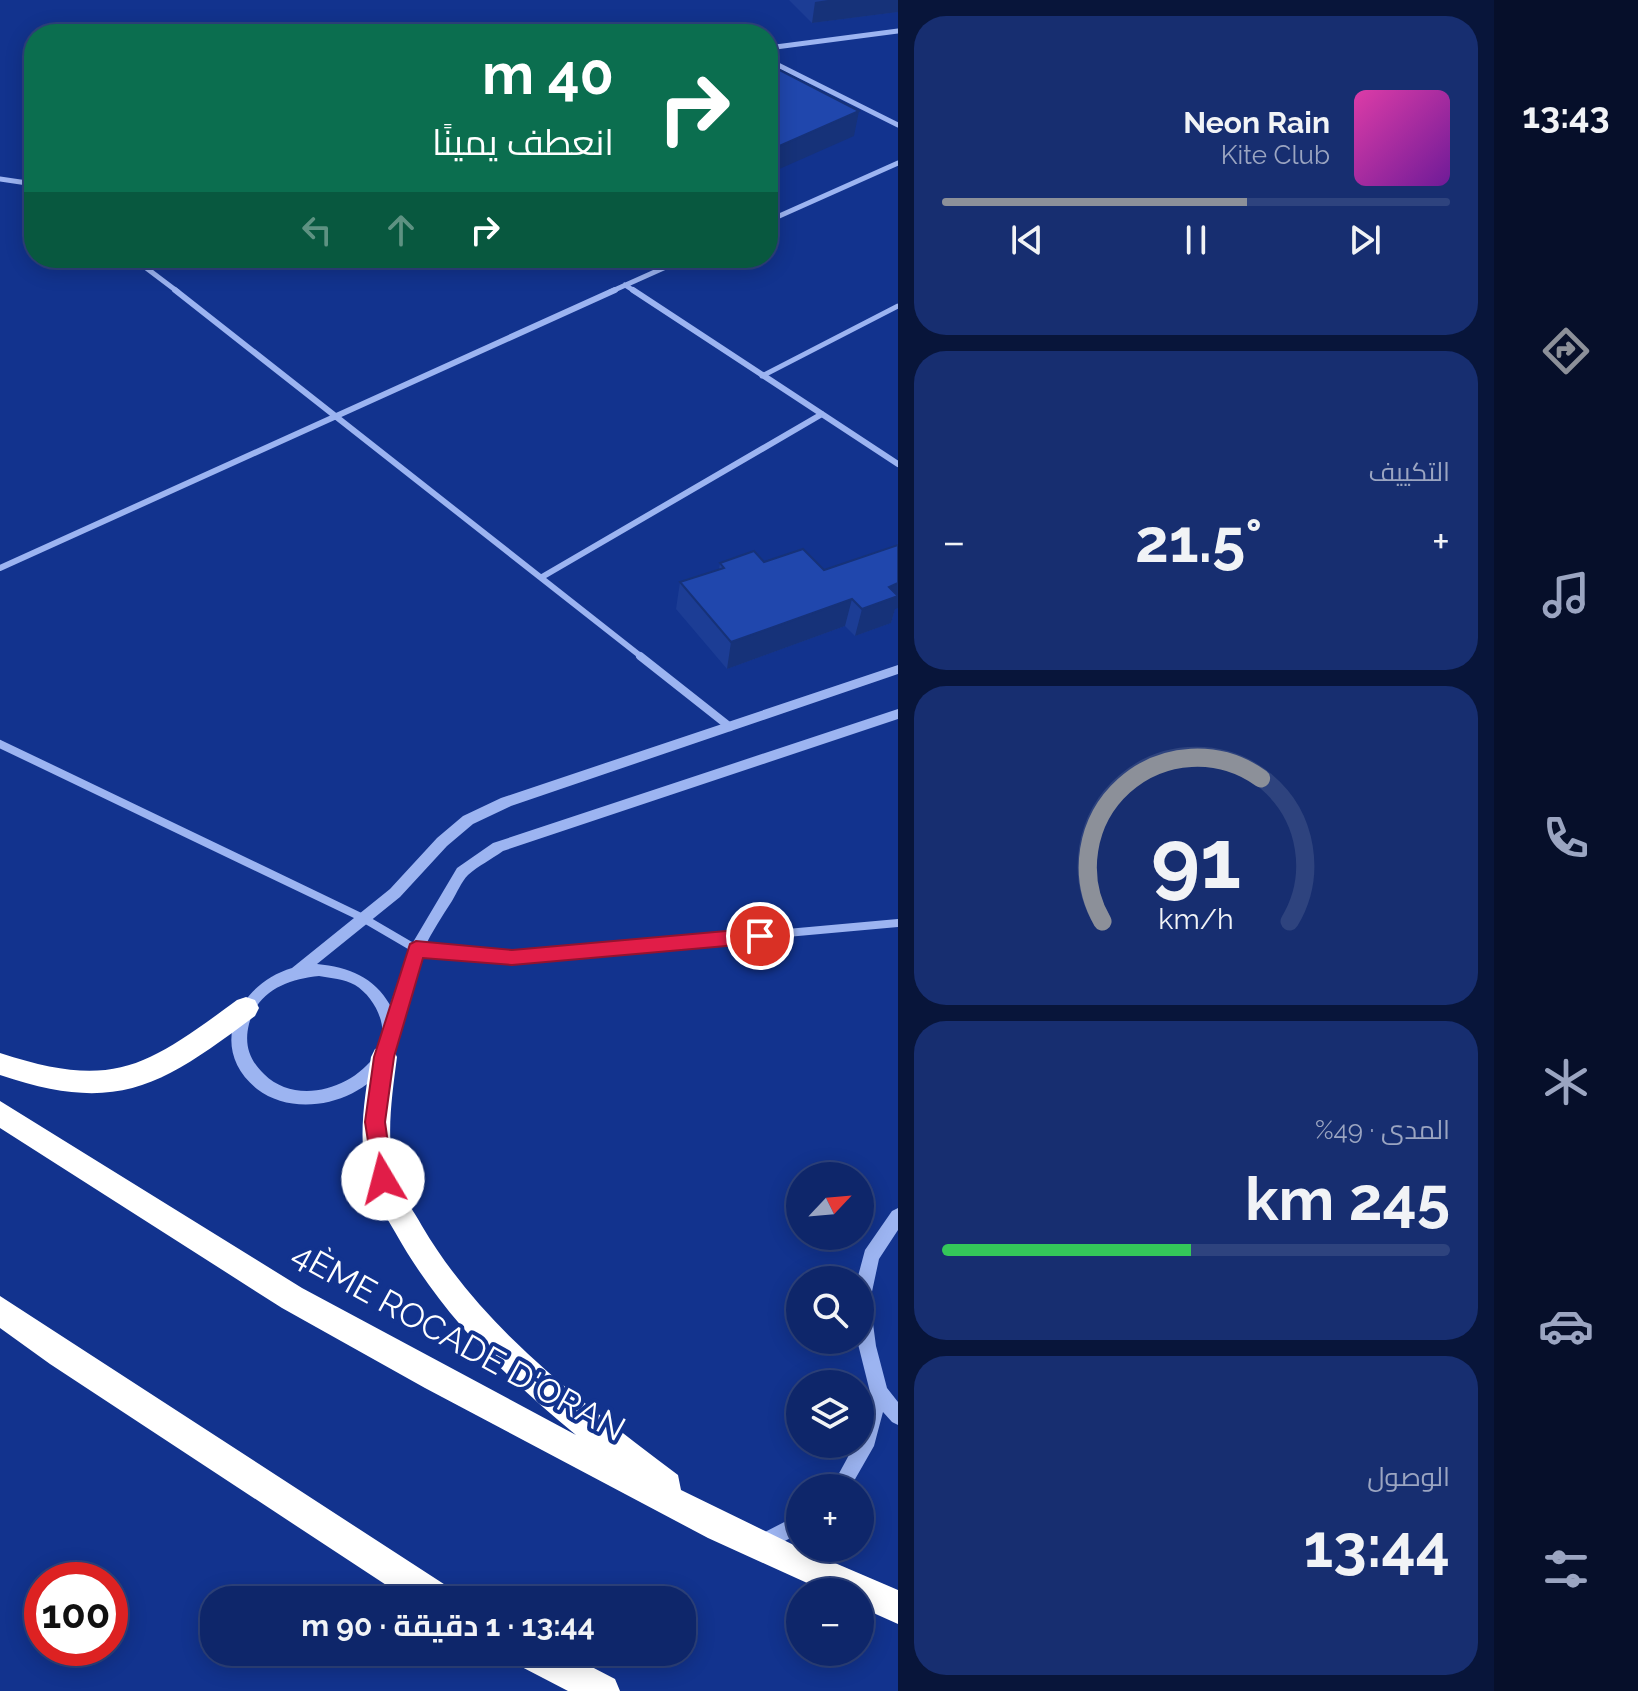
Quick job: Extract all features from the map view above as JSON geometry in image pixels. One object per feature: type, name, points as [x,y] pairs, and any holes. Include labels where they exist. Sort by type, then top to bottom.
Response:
[{"type":"highway","points":[[0,1064],[31,1076],[86,1086],[120,1082],[152,1072],[178,1057],[246,1008]]},
{"type":"highway","points":[[387,1043],[375,1122],[383,1179],[421,1254],[501,1350],[545,1391],[719,1527]]},
{"type":"highway","name":"4ÈME ROCADE D'ORAN","points":[[0,1113],[292,1298],[436,1378],[719,1527],[898,1607]]},
{"type":"highway","points":[[0,1310],[61,1354],[417,1586]]},
{"type":"highway","points":[[555,1666],[603,1691]]},
{"type":"street","points":[[778,47],[898,31]]},
{"type":"street","points":[[778,65],[898,125]]},
{"type":"street","points":[[778,217],[898,163]]},
{"type":"street","points":[[0,179],[24,181]]},
{"type":"street","points":[[146,268],[336,414],[730,727]]},
{"type":"street","points":[[0,568],[663,268]]},
{"type":"street","points":[[625,285],[898,464]]},
{"type":"street","points":[[542,577],[822,414]]},
{"type":"street","points":[[297,972],[395,893],[468,820],[506,802],[898,669]]},
{"type":"street","points":[[387,1043],[386,1010],[376,994],[360,981],[340,973],[319,970],[297,972],[276,980],[259,992],[246,1008],[238,1029],[240,1052],[250,1072],[268,1087],[293,1097],[320,1097],[347,1090],[368,1076],[387,1043],[416,949],[462,872],[498,847],[898,714]]},
{"type":"street","points":[[0,744],[363,918],[416,949],[512,958],[898,923]]},
{"type":"street","points":[[898,1216],[871,1256],[861,1301],[867,1346],[879,1392],[898,1416]]},
{"type":"street","points":[[848,1474],[868,1440],[879,1392]]},
{"type":"street","points":[[762,1544],[786,1531]]},
{"type":"lane","points":[[762,376],[898,306]]},
{"type":"building","points":[[778,69],[859,111],[778,147]]},
{"type":"building","points":[[898,545],[898,583],[889,587],[898,596],[862,609],[852,599],[731,642],[680,582],[724,568],[720,563],[754,551],[764,562],[803,549],[824,570]]},
{"type":"route","points":[[383,1179],[375,1122],[384,1057],[416,949],[512,958],[760,936]]}]
